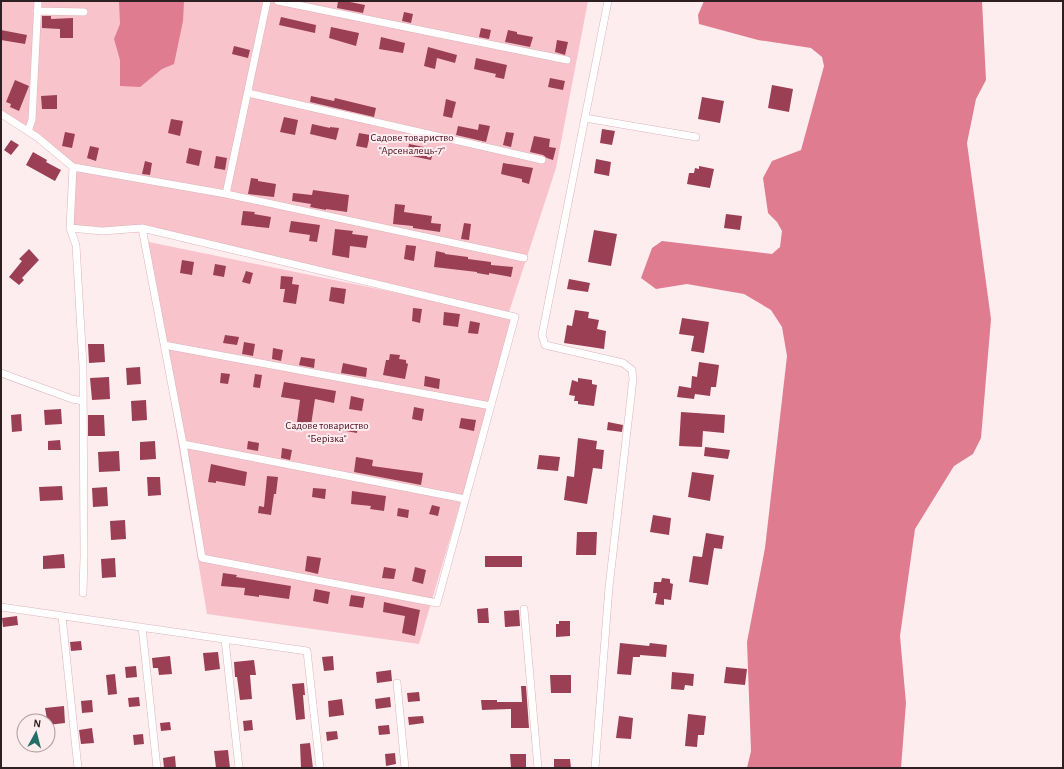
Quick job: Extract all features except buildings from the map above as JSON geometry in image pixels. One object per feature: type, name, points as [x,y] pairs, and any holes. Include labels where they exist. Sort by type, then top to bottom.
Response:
[{"type":"street","points":[[28,131],[32,120],[38,1]]},
{"type":"street","points":[[226,194],[267,1]]},
{"type":"street","points":[[278,1],[567,60]]},
{"type":"street","points":[[595,768],[609,587],[633,379],[632,370],[623,363],[545,344],[542,334],[608,1]]},
{"type":"street","points":[[37,11],[84,12]]},
{"type":"street","points":[[248,94],[542,160]]},
{"type":"street","points":[[1,114],[37,137],[73,167],[226,194],[524,258]]},
{"type":"street","points":[[585,118],[696,137]]},
{"type":"street","points":[[73,167],[70,228],[76,245],[84,401],[83,593]]},
{"type":"street","points":[[70,228],[102,231],[142,228],[515,317],[437,603],[202,558],[183,444],[142,228]]},
{"type":"street","points":[[164,345],[491,406]]},
{"type":"street","points":[[1,373],[72,399],[84,401]]},
{"type":"street","points":[[183,444],[465,499]]},
{"type":"street","points":[[1,607],[307,650],[320,768]]},
{"type":"street","points":[[524,609],[538,768]]},
{"type":"street","points":[[62,616],[78,768]]},
{"type":"street","points":[[142,627],[158,768]]},
{"type":"street","points":[[224,639],[239,768]]},
{"type":"street","points":[[397,683],[405,768]]},
{"type":"green space","name":"Садове товариство \"Арсеналець-7\"","points":[[1,1],[588,1],[556,168],[509,312],[142,228],[70,228],[73,167],[1,117]]},
{"type":"green space","name":"Садове товариство \"Берізка\"","points":[[144,241],[515,317],[419,644],[207,614]]},
{"type":"shaded area","points":[[119,1],[184,1],[183,21],[174,64],[162,69],[140,87],[120,86],[120,60],[114,39],[120,24]]},
{"type":"shaded area","points":[[704,1],[982,1],[986,80],[976,99],[967,143],[991,319],[981,438],[973,454],[954,466],[915,529],[900,636],[906,703],[901,768],[747,768],[751,751],[747,642],[765,548],[787,356],[782,327],[771,310],[744,294],[687,284],[656,289],[641,278],[652,248],[662,241],[772,254],[780,247],[782,231],[777,222],[768,213],[763,178],[772,161],[801,150],[824,66],[822,57],[811,48],[758,40],[699,24],[698,15]]}]
